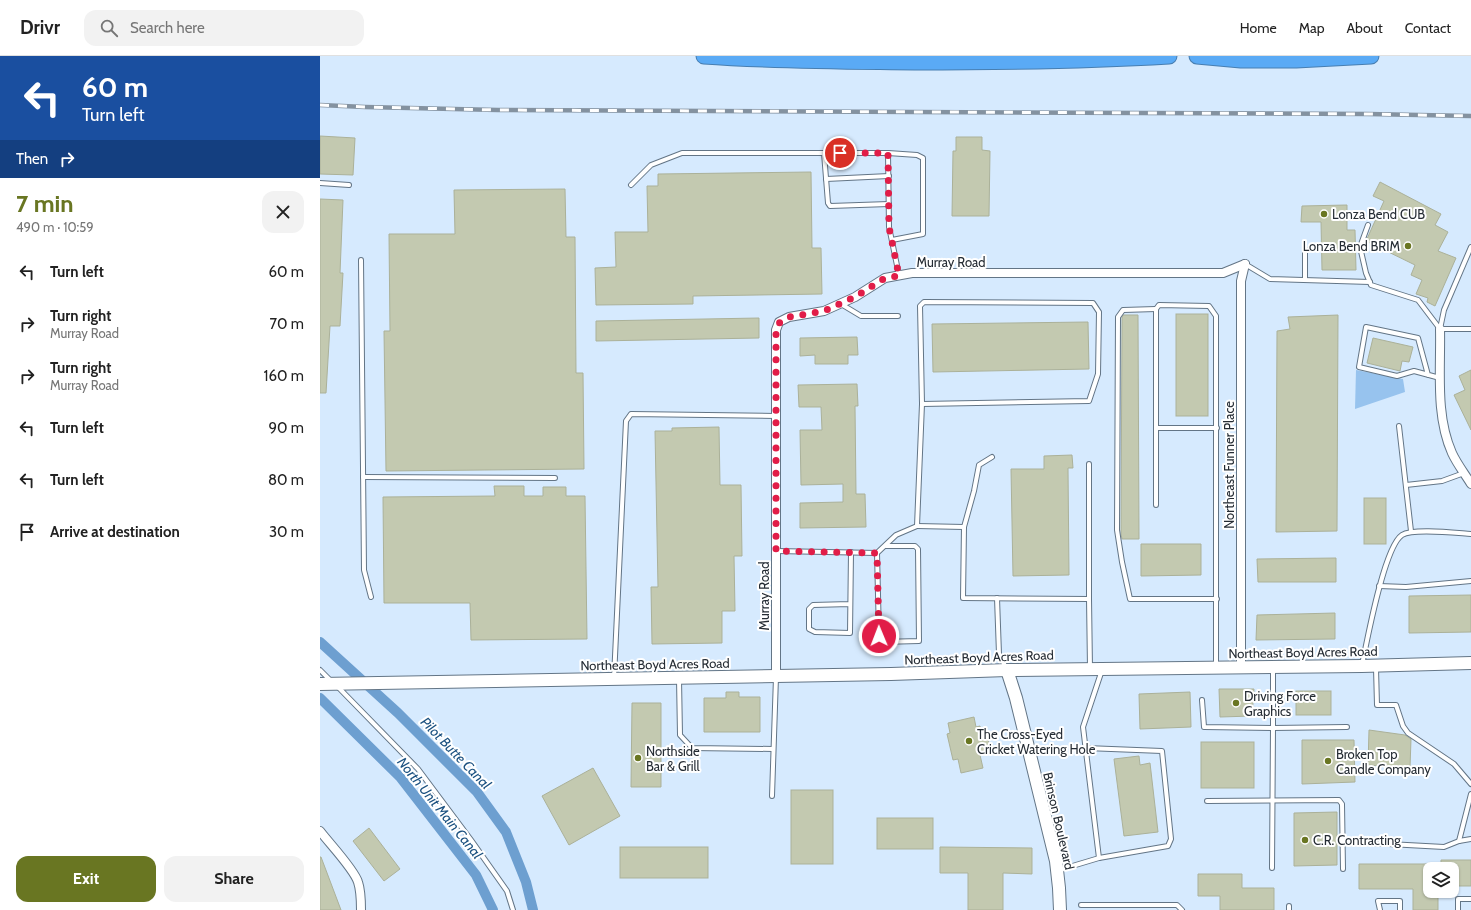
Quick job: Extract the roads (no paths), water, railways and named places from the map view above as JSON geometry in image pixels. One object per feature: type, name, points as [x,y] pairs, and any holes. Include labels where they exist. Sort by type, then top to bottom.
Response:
[{"type":"highway","points":[[704,56],[829,61],[926,62],[1057,61],[1169,56]]},
{"type":"highway","points":[[1197,56],[1241,60],[1296,60],[1371,56]]},
{"type":"street","name":"Murray Road","points":[[776,676],[776,330],[780,322],[789,317],[824,311],[855,297],[885,278],[912,273],[1223,273],[1245,264]]},
{"type":"street","name":"Northeast Funner Place","points":[[1241,667],[1242,281],[1245,264]]},
{"type":"street","points":[[1440,329],[1441,403],[1444,426],[1452,453],[1471,484]]},
{"type":"street","name":"Northeast Boyd Acres Road","points":[[326,684],[892,674],[1096,668],[1362,666],[1471,663]]},
{"type":"street","name":"Brinson Boulevard","points":[[1007,670],[1016,698],[1057,871],[1060,910]]},
{"type":"street","points":[[320,831],[353,872],[358,881],[361,897],[361,910]]},
{"type":"lane","points":[[631,185],[651,165],[682,153],[888,153],[917,155],[923,158],[923,234],[892,240]]},
{"type":"lane","points":[[824,153],[828,203],[830,206],[889,204]]},
{"type":"lane","points":[[888,153],[889,227],[899,276]]},
{"type":"lane","points":[[826,179],[888,176]]},
{"type":"lane","points":[[320,183],[348,185]]},
{"type":"lane","points":[[1368,225],[1360,246],[1370,285],[1418,300],[1440,329]]},
{"type":"lane","points":[[1440,329],[1444,310],[1471,247]]},
{"type":"lane","points":[[1305,249],[1305,280]]},
{"type":"lane","points":[[361,260],[364,570],[371,597]]},
{"type":"lane","points":[[1245,264],[1270,279],[1370,282]]},
{"type":"lane","points":[[917,526],[922,404],[920,306],[924,302],[1093,303],[1099,312],[1098,374],[1089,401],[922,404]]},
{"type":"lane","points":[[841,303],[861,316],[898,316]]},
{"type":"lane","points":[[1216,666],[1217,599],[1217,428],[1216,316],[1209,306],[1159,306],[1156,309],[1123,310],[1118,317],[1117,530],[1130,599],[1217,599]]},
{"type":"lane","points":[[1156,309],[1156,505]]},
{"type":"lane","points":[[1428,375],[1418,338],[1366,327],[1360,367],[1397,376],[1414,371],[1428,375],[1441,378]]},
{"type":"lane","points":[[1440,329],[1471,329]]},
{"type":"lane","points":[[614,679],[626,421],[631,414],[776,416]]},
{"type":"lane","points":[[1399,426],[1411,531]]},
{"type":"lane","points":[[1156,428],[1217,428]]},
{"type":"lane","points":[[992,457],[979,464],[974,491],[964,527],[963,598],[1089,599]]},
{"type":"lane","points":[[1089,464],[1089,599],[1096,668],[1083,727],[1099,858]]},
{"type":"lane","points":[[1406,485],[1442,481],[1464,473]]},
{"type":"lane","points":[[363,477],[555,478]]},
{"type":"lane","points":[[776,551],[877,553],[896,535],[917,526],[964,527]]},
{"type":"lane","points":[[1362,666],[1379,586],[1392,547],[1401,535],[1411,531],[1471,534]]},
{"type":"lane","points":[[877,553],[879,636],[881,642],[919,641],[918,549],[914,546],[885,546]]},
{"type":"lane","points":[[850,604],[813,605],[809,609],[809,629],[815,632],[850,633],[851,552]]},
{"type":"lane","points":[[1379,586],[1406,587],[1471,581]]},
{"type":"lane","points":[[997,598],[999,654],[1007,670]]},
{"type":"lane","points":[[1376,665],[1377,705],[1396,705],[1403,726],[1408,733],[1454,764],[1471,784]]},
{"type":"lane","points":[[1272,868],[1274,728],[1273,666]]},
{"type":"lane","points":[[320,670],[326,684],[418,769],[507,891],[513,910]]},
{"type":"lane","points":[[772,796],[776,676]]},
{"type":"lane","points":[[679,678],[680,735],[692,748],[773,749]]},
{"type":"lane","points":[[1202,700],[1204,727],[1347,727]]},
{"type":"lane","points":[[1057,871],[1099,858],[1168,846],[1171,839],[1162,751],[1086,748]]},
{"type":"lane","points":[[1459,840],[1471,794]]},
{"type":"lane","points":[[1207,801],[1339,800],[1342,804],[1343,869]]},
{"type":"lane","points":[[1370,843],[1444,847],[1459,840],[1471,839]]},
{"type":"lane","points":[[1458,910],[1458,899],[1471,899]]},
{"type":"lane","points":[[1380,910],[1378,901],[1400,901],[1400,910]]},
{"type":"lane","points":[[1081,905],[1177,905],[1182,910]]},
{"type":"waterway","name":"Pilot Butte Canal","points":[[320,642],[398,713],[477,792],[506,832],[526,882],[533,910]]},
{"type":"waterway","name":"North Unit Main Canal","points":[[320,698],[400,777],[476,875],[493,910]]},
{"type":"railway","points":[[320,105],[498,110],[1368,114],[1471,116]]},
{"type":"place","name":"Lonza Bend CUB","points":[[1324,214]]},
{"type":"place","name":"Lonza Bend BRIM","points":[[1408,246]]},
{"type":"place","name":"Driving Force Graphics","points":[[1236,703]]},
{"type":"place","name":"The Cross-Eyed Cricket Watering Hole","points":[[969,741]]},
{"type":"place","name":"Northside Bar & Grill","points":[[638,758]]},
{"type":"place","name":"Broken Top Candle Company","points":[[1328,761]]},
{"type":"place","name":"C.R. Contracting","points":[[1305,840]]}]
